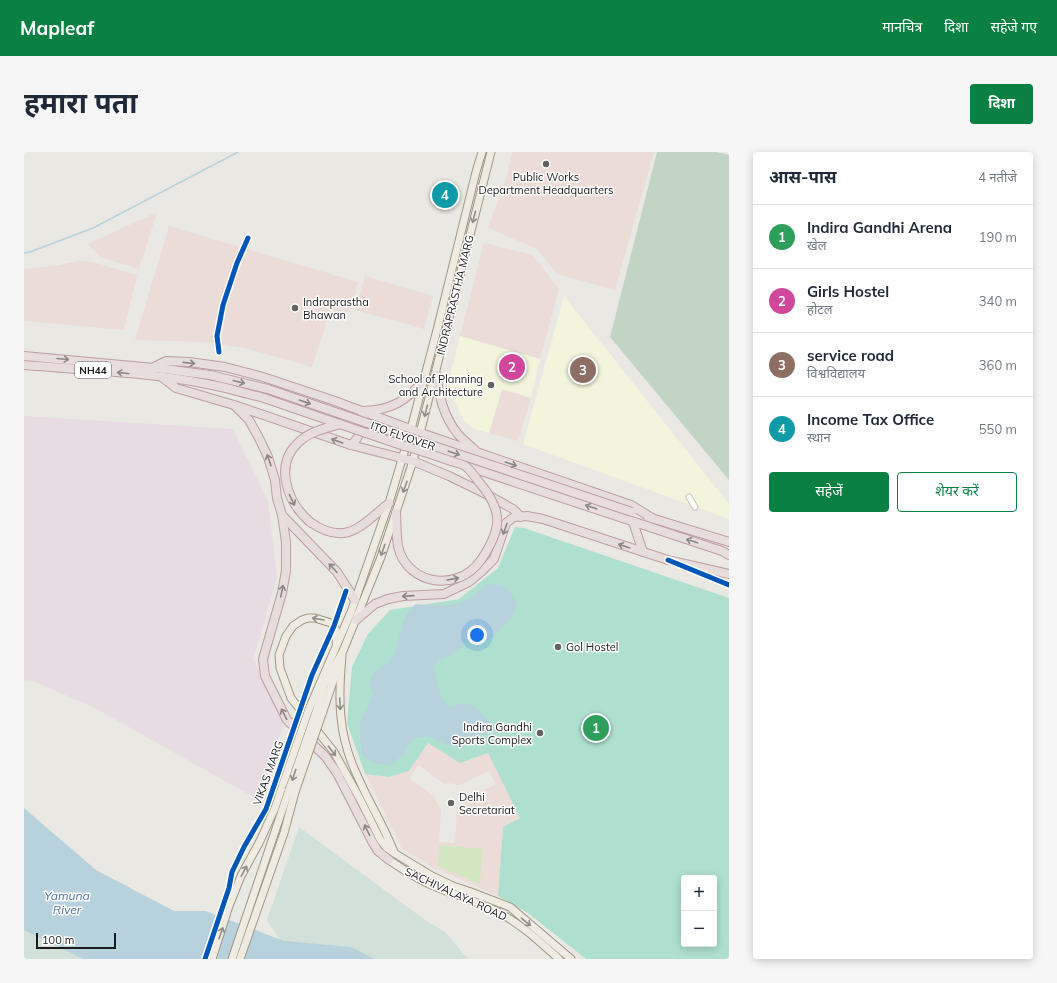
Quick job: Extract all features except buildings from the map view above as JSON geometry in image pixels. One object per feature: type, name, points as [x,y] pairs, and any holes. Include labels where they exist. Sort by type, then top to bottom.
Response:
[{"type":"highway","name":"NH44","points":[[24,356],[152,368]]},
{"type":"highway","points":[[152,368],[166,361],[225,367],[263,377],[631,505],[652,518],[729,542]]},
{"type":"highway","name":"NH44","points":[[24,366],[115,372],[162,377]]},
{"type":"highway","name":"ITO FLYOVER","points":[[152,368],[210,375],[268,389],[652,518]]},
{"type":"highway","points":[[436,374],[438,392],[444,412],[457,434],[478,452]]},
{"type":"highway","points":[[162,377],[176,388],[234,405],[350,445],[413,461],[486,494],[513,509],[521,516]]},
{"type":"highway","name":"ITO FLYOVER","points":[[162,377],[207,384],[260,397],[729,555]]},
{"type":"highway","points":[[362,411],[380,410],[397,404],[413,393],[424,380]]},
{"type":"highway","points":[[234,405],[249,420],[268,457],[275,480],[286,542],[286,571],[282,593],[263,659],[265,676],[287,720],[329,761],[365,809],[378,851],[389,860]]},
{"type":"highway","points":[[350,445],[358,439],[362,427],[362,411]]},
{"type":"highway","points":[[340,424],[309,435],[294,446],[286,465],[285,477],[291,499],[302,515],[319,528],[336,534],[345,533],[359,527],[389,503]]},
{"type":"highway","points":[[396,513],[397,538],[400,553],[409,568],[416,574],[425,578],[442,581],[458,579],[463,576],[478,564],[489,548],[497,522],[496,508],[491,497],[466,466]]},
{"type":"highway","points":[[282,515],[337,572],[354,600]]},
{"type":"highway","points":[[356,620],[375,604],[388,599],[403,596],[444,594],[469,582],[494,559],[506,523],[514,517],[521,516],[543,519],[668,560],[729,574]]},
{"type":"highway","points":[[630,521],[643,552]]},
{"type":"main road","name":"INDRAPRASTHA MARG","points":[[402,458],[446,296],[482,152]]},
{"type":"main road","name":"INDRAPRASTHA MARG","points":[[413,461],[491,152]]},
{"type":"main road","name":"VIKAS MARG","points":[[232,959],[249,922],[284,833],[330,659],[354,600],[389,503],[402,458]]},
{"type":"main road","name":"VIKAS MARG","points":[[240,959],[249,922],[276,831],[316,711],[326,684],[343,652],[381,557],[413,461]]},
{"type":"main road","points":[[336,646],[336,630],[331,623],[319,618],[305,619],[296,624],[287,633],[279,655],[280,668],[291,698],[334,752],[365,809]]},
{"type":"main road","points":[[343,652],[340,684],[341,726],[365,809]]},
{"type":"main road","name":"VIKAS MARG","points":[[212,959],[229,906],[241,876],[260,841],[275,808],[316,711]]},
{"type":"main road","name":"SACHIVALAYA ROAD","points":[[365,809],[394,853],[476,898],[528,932],[559,959]]},
{"type":"main road","name":"SACHIVALAYA ROAD","points":[[389,860],[406,872],[428,884],[506,905],[571,959]]},
{"type":"main road","points":[[406,872],[412,863]]},
{"type":"main road","points":[[500,914],[506,905]]},
{"type":"street","points":[[219,352],[217,336],[223,305],[237,263],[248,238]]},
{"type":"street","points":[[689,497],[696,507]]},
{"type":"street","points":[[668,560],[729,585]]},
{"type":"shaded area","points":[[512,152],[654,152],[615,290],[557,274],[537,249],[488,228],[507,176]]},
{"type":"shaded area","points":[[657,152],[716,152],[729,155],[729,480],[610,337]]},
{"type":"shaded area","points":[[157,212],[139,269],[100,257],[88,244]]},
{"type":"shaded area","points":[[169,226],[358,282],[350,311],[327,321],[312,367],[249,349],[206,342],[135,340]]},
{"type":"shaded area","points":[[484,243],[533,255],[559,289],[540,359],[460,336]]},
{"type":"shaded area","points":[[79,261],[93,262],[137,275],[124,330],[24,321],[24,269]]},
{"type":"shaded area","points":[[365,276],[433,296],[424,329],[355,310]]},
{"type":"shaded area","points":[[564,296],[729,504],[729,519],[523,444]]},
{"type":"shaded area","name":"School of Planning and Architecture","points":[[460,336],[540,359],[531,398],[502,389],[489,433],[472,428],[464,421],[449,390],[449,381]]},
{"type":"shaded area","points":[[502,389],[531,398],[518,441],[489,433]]},
{"type":"shaded area","points":[[24,416],[233,429],[268,501],[277,578],[253,659],[284,723],[259,800],[93,707],[33,681],[24,680]]},
{"type":"shaded area","name":"Indira Gandhi Sports Complex","points":[[515,527],[524,528],[729,598],[729,959],[586,959],[528,913],[498,896],[503,827],[520,818],[488,753],[460,763],[428,743],[409,771],[389,777],[365,774],[347,723],[352,667],[368,634],[390,610],[459,599],[498,568]]},
{"type":"shaded area","points":[[428,743],[460,763],[488,753],[520,818],[503,827],[498,896],[432,867],[402,849],[365,774],[389,777],[409,771]],"holes":[[[418,765],[446,785],[447,783],[455,784],[457,786],[489,771],[496,784],[463,800],[466,805],[463,809],[457,809],[455,843],[439,842],[441,808],[436,798],[409,778]]]},
{"type":"shaded area","points":[[299,827],[425,920],[445,932],[468,959],[293,959],[267,920]]},
{"type":"shaded area","points":[[24,930],[83,959],[24,959]]},
{"type":"green space","points":[[440,845],[482,849],[480,884],[438,866]]},
{"type":"water","points":[[486,584],[502,586],[509,590],[512,594],[517,604],[511,619],[490,640],[466,642],[452,656],[439,660],[433,668],[439,689],[446,703],[450,707],[463,703],[474,706],[491,723],[487,734],[480,734],[464,747],[447,745],[427,736],[416,738],[409,744],[403,755],[391,765],[377,764],[363,757],[360,739],[360,721],[373,694],[369,684],[375,671],[389,663],[395,653],[403,621],[408,611],[416,604],[440,606],[459,603],[470,598]]},
{"type":"water","name":"Yamuna River","points":[[24,808],[96,870],[174,911],[206,911],[284,941],[351,947],[375,959],[83,959],[24,930]]},
{"type":"waterway","points":[[24,253],[93,228],[238,152]]},
{"type":"cycle path","points":[[219,352],[217,336],[223,305],[237,263],[248,238]]},
{"type":"cycle path","points":[[668,560],[729,585]]},
{"type":"cycle path","points":[[205,959],[229,888],[232,872],[244,847],[266,809],[312,675],[334,626],[346,591]]},
{"type":"place","name":"Public Works Department Headquarters","points":[[546,164]]},
{"type":"place","name":"Income Tax Office","points":[[445,195]]},
{"type":"place","name":"Indraprastha Bhawan","points":[[295,308]]},
{"type":"place","name":"Girls Hostel","points":[[512,367]]},
{"type":"place","name":"service road","points":[[583,370]]},
{"type":"place","name":"School of Planning and Architecture","points":[[491,385]]},
{"type":"place","name":"Gol Hostel","points":[[558,647]]},
{"type":"place","name":"Indira Gandhi Arena","points":[[596,728]]},
{"type":"place","name":"Indira Gandhi Sports Complex","points":[[540,733]]},
{"type":"place","name":"Delhi Secretariat","points":[[451,803]]}]
